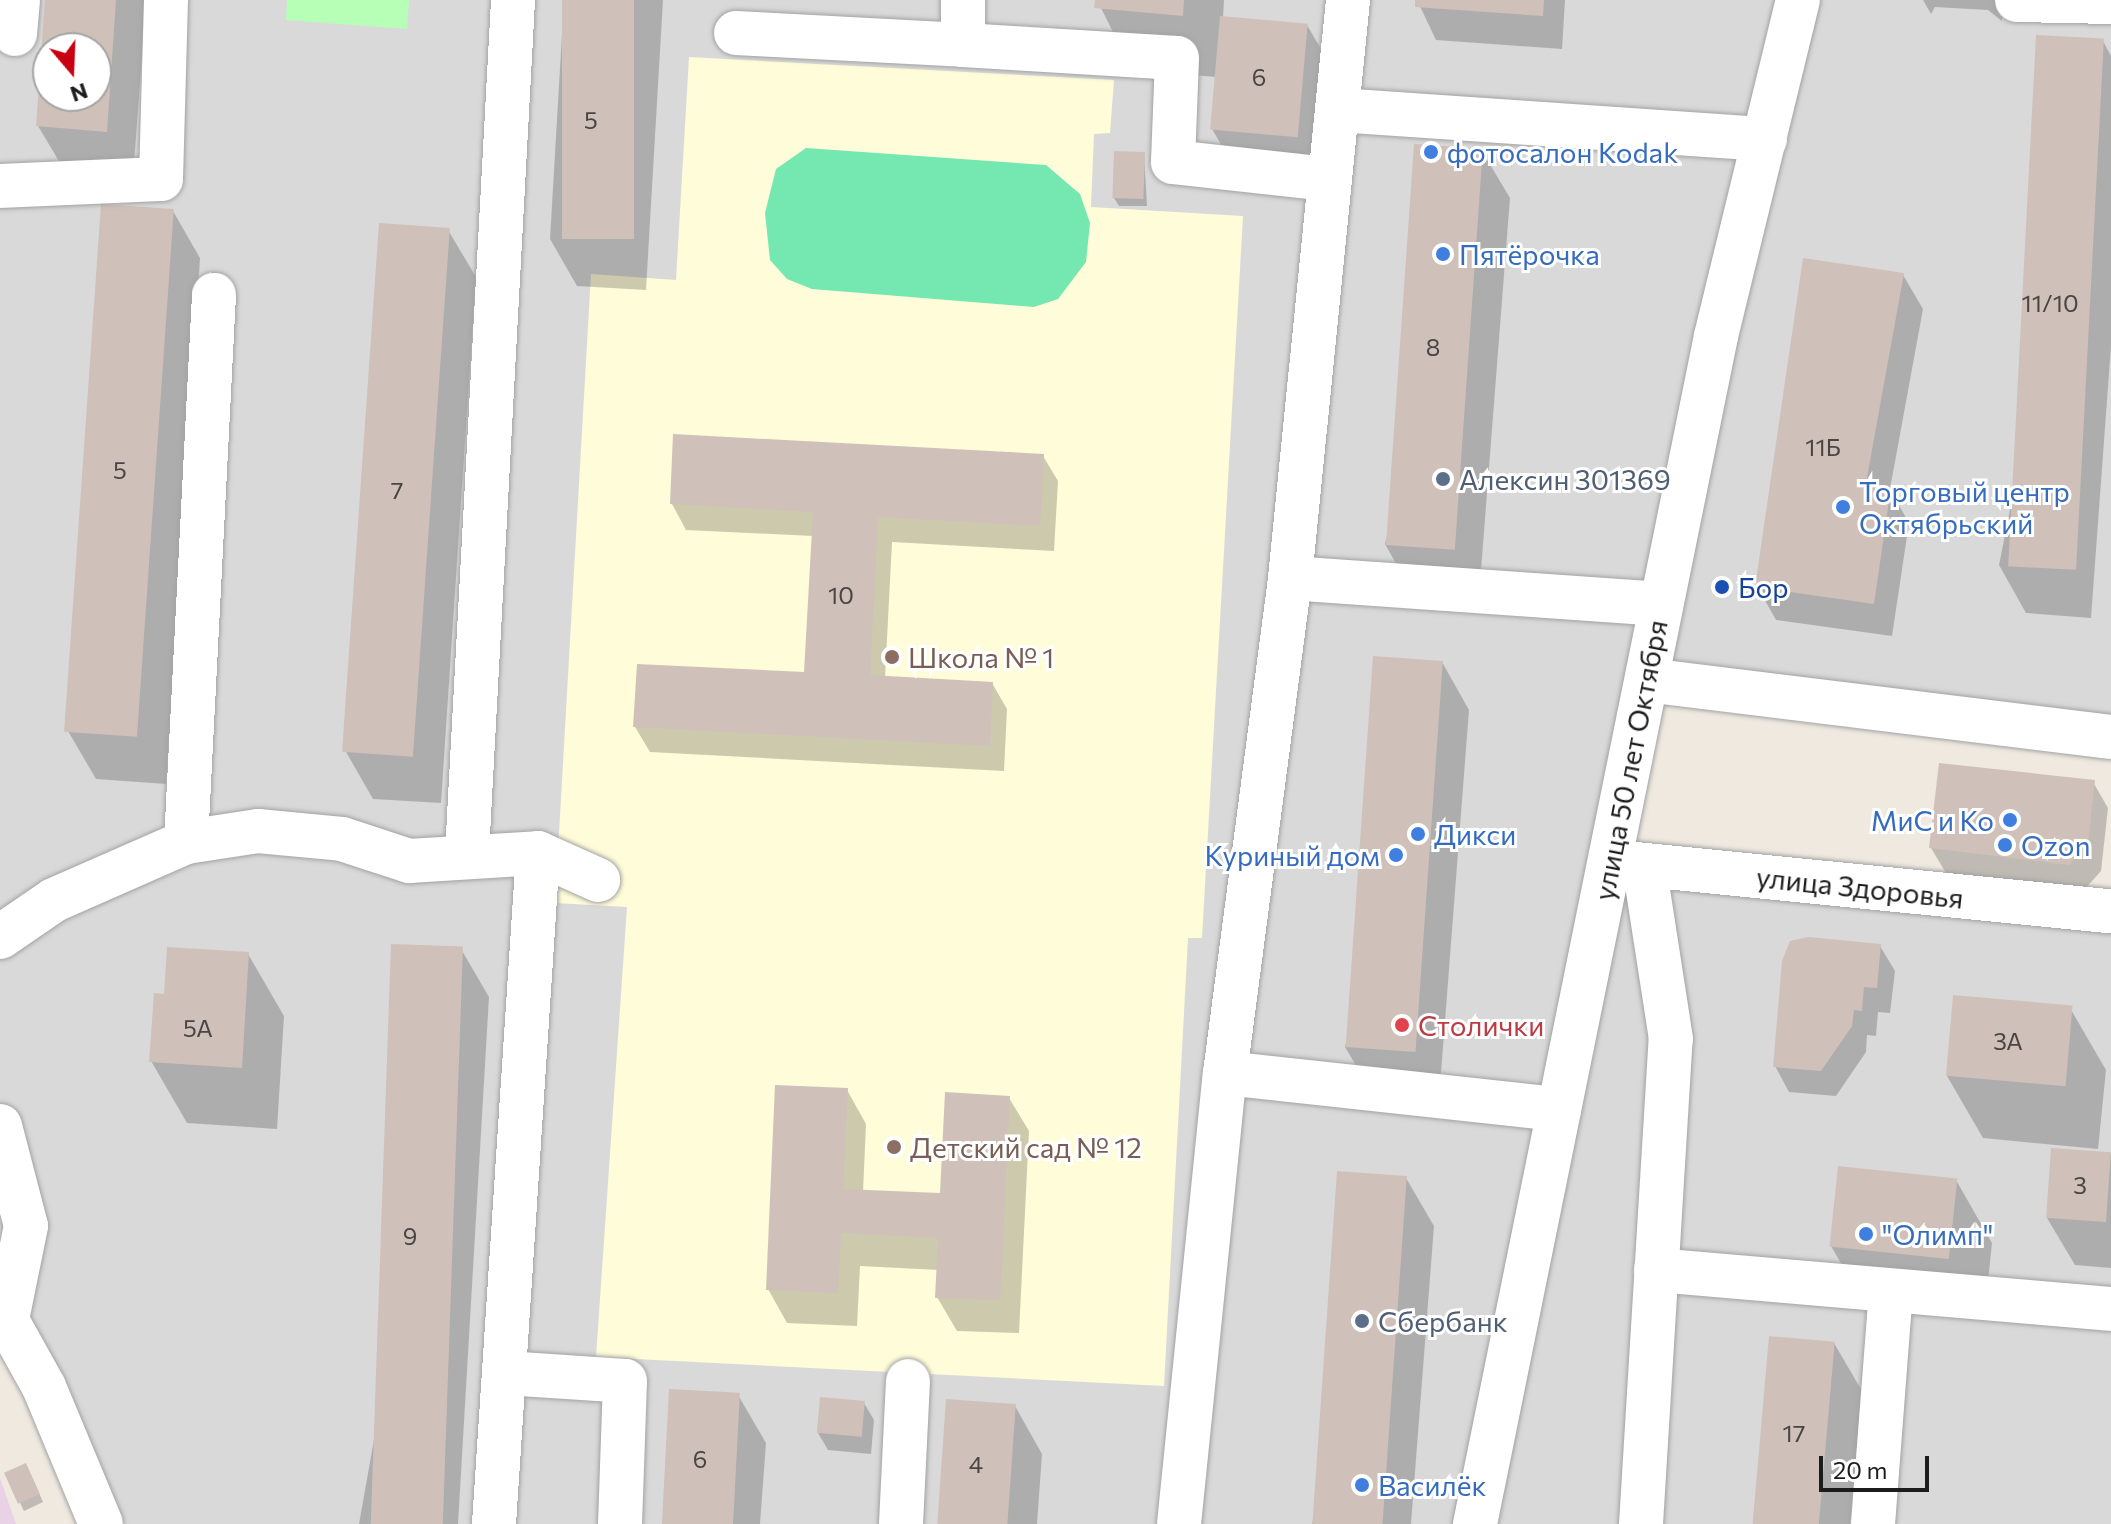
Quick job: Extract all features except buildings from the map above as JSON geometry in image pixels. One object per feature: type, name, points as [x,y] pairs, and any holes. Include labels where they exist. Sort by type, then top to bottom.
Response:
[{"type":"street","points":[[0,186],[161,179],[166,0]]},
{"type":"street","points":[[467,853],[513,0]]},
{"type":"street","points":[[963,0],[963,45]]},
{"type":"street","points":[[1179,1524],[1225,1073],[1290,578],[1327,179],[1338,110],[1348,0]]},
{"type":"street","name":"улица 50 лет Октября","points":[[1475,1524],[1559,1109],[1627,864],[1647,680],[1661,604],[1798,0]]},
{"type":"street","points":[[2017,0],[2111,2]]},
{"type":"street","points":[[736,33],[1177,58],[1173,162],[1327,179]]},
{"type":"street","points":[[1338,110],[1765,139]]},
{"type":"street","points":[[186,842],[214,295]]},
{"type":"street","points":[[1290,578],[1661,604]]},
{"type":"street","points":[[1647,680],[2111,737]]},
{"type":"street","points":[[0,937],[54,900],[186,842],[258,831],[342,839],[409,861],[467,853],[538,853],[598,880]]},
{"type":"street","points":[[494,1524],[538,853]]},
{"type":"street","points":[[1627,864],[1671,1039],[1641,1524]]},
{"type":"street","name":"улица Здоровья","points":[[1627,864],[2111,911]]},
{"type":"street","points":[[1225,1073],[1559,1109]]},
{"type":"street","points":[[0,1126],[26,1226],[4,1313],[101,1524]]},
{"type":"street","points":[[1656,1270],[2111,1309]]},
{"type":"street","points":[[1873,1524],[1891,1292]]},
{"type":"street","points":[[505,1373],[625,1381],[620,1524]]},
{"type":"street","points":[[901,1524],[908,1381]]},
{"type":"shaded area","points":[[0,0],[1779,0],[1455,1524],[124,1524],[63,1377],[0,1268]]},
{"type":"shaded area","points":[[1818,0],[2111,0],[2111,724],[1667,673],[1735,341]]},
{"type":"shaded area","name":"Школа № 1","points":[[689,57],[1114,80],[1110,133],[1094,134],[1091,207],[1243,216],[1202,938],[1188,938],[1164,1386],[596,1357],[627,907],[555,903],[591,274],[676,280]]},
{"type":"shaded area","points":[[1626,877],[2111,925],[2111,1524],[1494,1524]]},
{"type":"shaded area","points":[[0,1478],[16,1524],[0,1524]]},
{"type":"green space","points":[[287,0],[409,0],[407,29],[286,20]]},
{"type":"green space","points":[[806,148],[1046,165],[1080,194],[1090,223],[1086,262],[1058,299],[1034,307],[812,289],[787,279],[770,260],[765,213],[776,169]]},
{"type":"place","name":"фотосалон Kodak","points":[[1431,152]]},
{"type":"place","name":"Пятёрочка","points":[[1443,254]]},
{"type":"place","name":"Алексин 301369","points":[[1443,479]]},
{"type":"place","name":"Торговый центр Октябрьский","points":[[1843,507]]},
{"type":"place","name":"Бор","points":[[1722,587]]},
{"type":"place","name":"Школа № 1","points":[[892,657]]},
{"type":"place","name":"МиС и Ко","points":[[2010,820]]},
{"type":"place","name":"Дикси","points":[[1418,834]]},
{"type":"place","name":"Ozon","points":[[2005,845]]},
{"type":"place","name":"Куриный дом","points":[[1396,855]]},
{"type":"place","name":"Столички","points":[[1402,1025]]},
{"type":"place","name":"Детский сад № 12","points":[[894,1147]]},
{"type":"place","name":"\"Олимп\"","points":[[1866,1234]]},
{"type":"place","name":"Сбербанк","points":[[1362,1321]]},
{"type":"place","name":"Василёк","points":[[1362,1485]]}]
